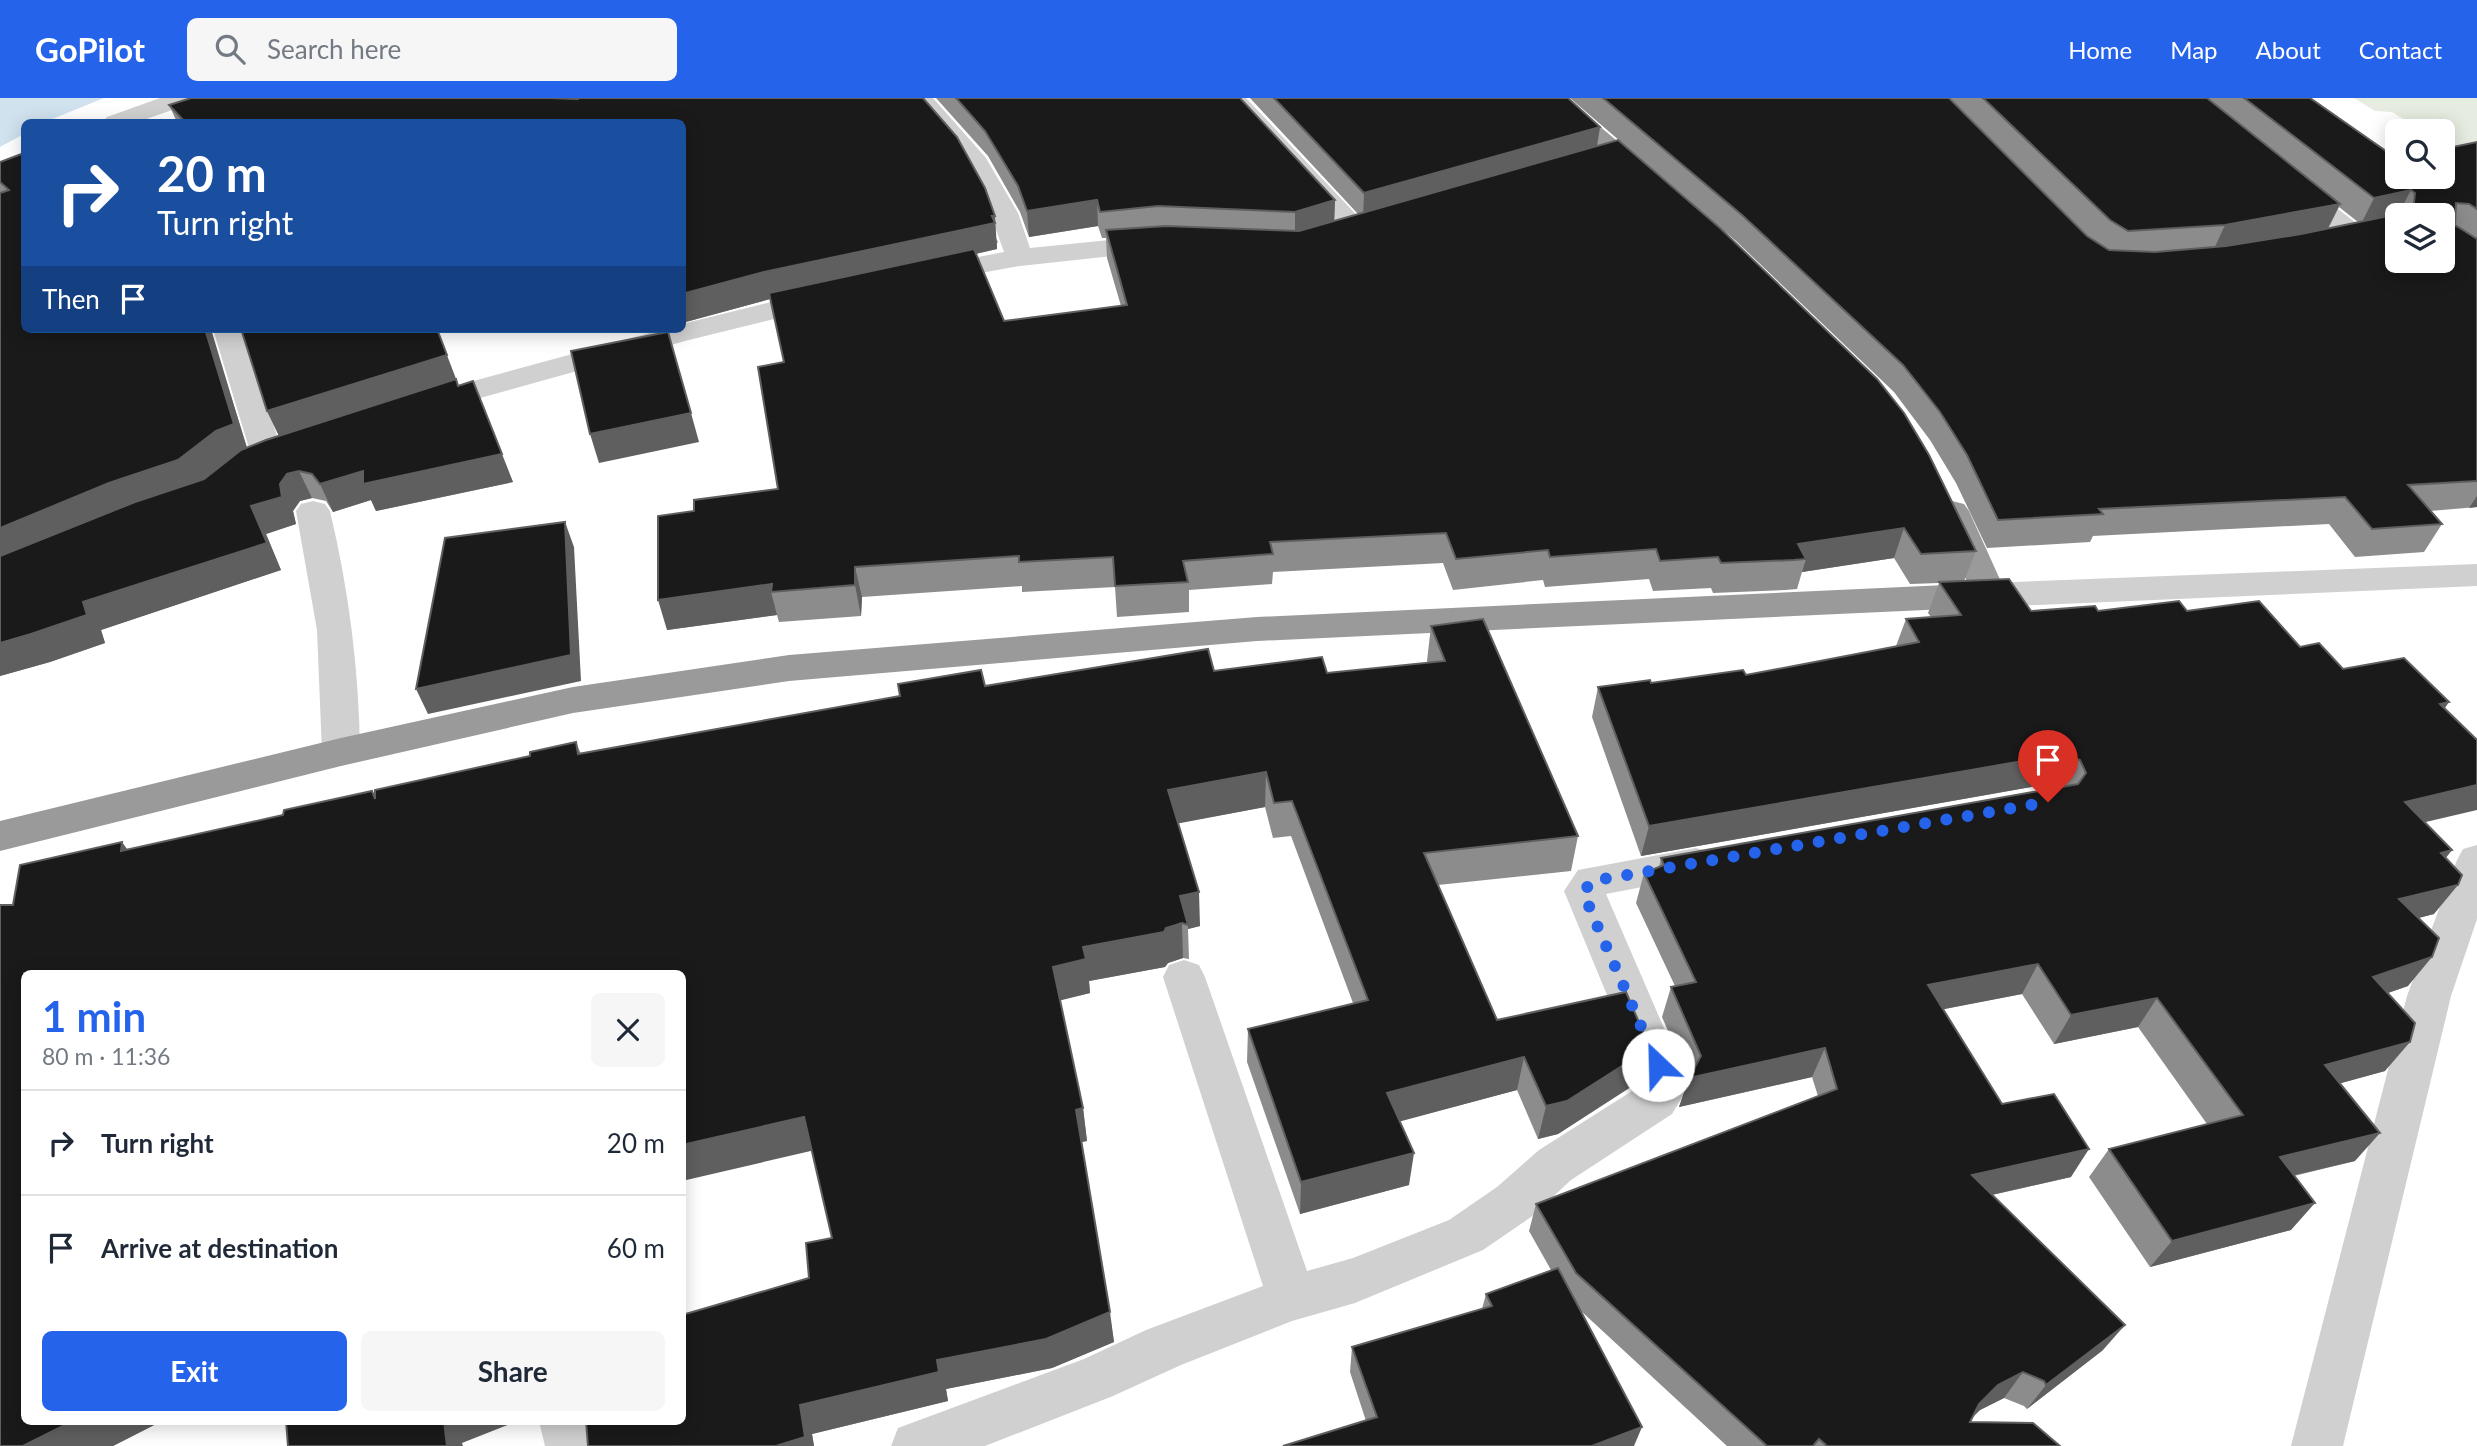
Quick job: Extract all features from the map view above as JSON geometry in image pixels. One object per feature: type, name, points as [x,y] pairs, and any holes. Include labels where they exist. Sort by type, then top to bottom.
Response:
[{"type":"highway","points":[[1551,98],[1669,199]]},
{"type":"highway","points":[[0,836],[341,752],[573,700],[703,679],[882,658],[1256,629],[1990,595],[1961,527],[1937,481]]},
{"type":"street","points":[[125,119],[183,98]]},
{"type":"street","points":[[920,98],[973,158],[1004,213],[1020,258]]},
{"type":"street","points":[[1232,98],[1357,232]]},
{"type":"street","points":[[1581,167],[1620,156]]},
{"type":"street","points":[[2269,169],[2367,233],[2328,242]]},
{"type":"street","points":[[902,280],[1020,258],[1159,243],[1192,244]]},
{"type":"street","points":[[686,332],[853,291]]},
{"type":"street","points":[[229,333],[267,458]]},
{"type":"street","points":[[401,412],[683,333]]},
{"type":"street","points":[[313,511],[327,568],[336,625],[342,693],[341,752]]},
{"type":"street","points":[[1990,595],[2477,575]]},
{"type":"street","points":[[917,1446],[1095,1380],[1164,1347],[1292,1298],[1355,1280],[1466,1235],[1514,1202],[1555,1165],[1656,1100],[1667,1086],[1584,891],[1592,881],[1740,856]]},
{"type":"street","points":[[2317,1446],[2429,996],[2477,860]]},
{"type":"street","points":[[1184,977],[1292,1298]]},
{"type":"street","points":[[566,1425],[571,1446]]},
{"type":"shaded area","points":[[2354,98],[2477,98],[2477,153],[2460,155],[2455,152],[2455,119],[2403,119],[2392,112],[2375,111]]},
{"type":"water","points":[[0,98],[104,98],[52,119],[21,119],[21,136],[0,147]]},
{"type":"building","points":[[191,98],[923,98],[957,137],[985,188],[995,223],[764,272],[686,293],[686,119],[182,119],[169,105]]},
{"type":"building","points":[[956,98],[1240,98],[1335,200],[1295,212],[1158,206],[1100,212],[1097,200],[1027,211],[1018,186],[985,131]]},
{"type":"building","points":[[1274,98],[1568,98],[1600,127],[1364,193]]},
{"type":"building","points":[[1603,98],[1949,98],[2087,236],[2109,250],[2155,252],[2226,246],[2385,217],[2385,273],[2455,273],[2455,225],[2477,239],[2477,481],[2408,485],[2442,524],[2372,529],[2345,497],[2099,509],[2103,514],[1998,520],[1967,455],[1940,412],[1903,365],[1742,215]]},
{"type":"building","points":[[1983,98],[2207,98],[2340,204],[2225,225],[2128,231],[2110,220]]},
{"type":"building","points":[[2244,98],[2310,98],[2385,150],[2385,189],[2455,189],[2455,147],[2477,142],[2477,209],[2469,204],[2456,203],[2455,225],[2455,203],[2414,203],[2415,193],[2411,190],[2374,198]]},
{"type":"building","points":[[1618,140],[1720,228],[1877,379],[1904,413],[1929,455],[1976,551],[1921,554],[1904,528],[1798,544],[1806,559],[1794,560],[1721,563],[1718,557],[1660,561],[1656,549],[1550,557],[1548,550],[1456,559],[1446,533],[1270,542],[1273,554],[1183,561],[1188,582],[1115,586],[1113,557],[1019,562],[1019,556],[855,567],[855,585],[771,592],[772,584],[658,600],[658,516],[694,511],[694,500],[778,489],[758,367],[784,362],[769,293],[974,249],[1004,321],[1127,305],[1106,230],[1166,226],[1299,231]]},
{"type":"building","points":[[21,154],[21,333],[206,333],[234,424],[216,431],[178,460],[109,483],[0,528],[0,193],[9,190],[0,182],[0,162]]},
{"type":"building","points":[[242,333],[439,333],[447,355],[267,411]]},
{"type":"building","points":[[668,333],[691,413],[590,434],[571,351]]},
{"type":"building","points":[[456,379],[458,386],[473,381],[502,454],[363,484],[363,471],[320,484],[312,474],[299,471],[287,474],[280,484],[282,497],[251,506],[267,543],[83,602],[87,615],[0,643],[0,556],[135,502],[204,479],[241,450],[266,440]]},
{"type":"building","points":[[565,522],[571,655],[416,689],[445,538]]},
{"type":"building","points":[[2009,579],[2031,611],[2095,606],[2098,611],[2179,601],[2187,611],[2259,601],[2300,647],[2319,643],[2343,669],[2404,658],[2449,702],[2440,704],[2477,740],[2477,785],[2405,802],[2452,850],[2441,853],[2462,875],[2458,885],[2399,899],[2439,938],[2432,957],[2373,977],[2415,1023],[2410,1042],[2325,1065],[2380,1133],[2280,1157],[2315,1203],[2172,1241],[2109,1149],[2243,1115],[2157,998],[2071,1015],[2038,964],[1928,985],[2002,1104],[2054,1094],[2089,1149],[1972,1175],[2125,1325],[2046,1385],[2044,1381],[2023,1372],[1998,1385],[1979,1404],[1970,1422],[2033,1423],[2060,1446],[1827,1446],[1819,1439],[1813,1446],[1767,1446],[1576,1273],[1536,1204],[1837,1089],[1825,1048],[1689,1078],[1701,1056],[1671,987],[1696,982],[1644,873],[1664,865],[1661,858],[2078,784],[2086,773],[2080,760],[2063,754],[1649,826],[1598,687],[1650,680],[1651,683],[1743,670],[1746,675],[1919,642],[1906,619],[1961,615],[1939,582]]},
{"type":"building","points":[[1483,619],[1578,836],[1424,853],[1497,1020],[1626,992],[1650,1048],[1567,1101],[1546,1106],[1524,1057],[1387,1093],[1414,1153],[1301,1182],[1248,1029],[1368,1000],[1292,801],[1274,803],[1266,772],[1168,790],[1199,892],[1180,896],[1188,925],[1182,923],[1166,928],[1164,932],[1083,947],[1086,959],[1053,967],[1083,1108],[1076,1110],[1110,1312],[1046,1339],[937,1360],[939,1372],[800,1405],[805,1437],[776,1446],[588,1446],[586,1425],[686,1425],[686,1314],[809,1278],[806,1243],[832,1238],[804,1117],[686,1144],[686,970],[21,970],[21,1425],[65,1425],[23,1446],[0,1446],[0,905],[13,905],[20,865],[122,842],[121,851],[283,815],[284,810],[372,791],[375,799],[375,790],[530,756],[530,752],[576,742],[578,754],[900,696],[898,684],[981,670],[985,686],[1208,649],[1214,671],[1322,657],[1327,673],[1445,661],[1431,626]]},
{"type":"building","points":[[1558,1268],[1642,1427],[1592,1446],[1283,1446],[1377,1417],[1352,1347],[1492,1306],[1486,1294]]},
{"type":"building","points":[[286,1425],[444,1425],[447,1446],[288,1446]]},
{"type":"route","points":[[1658,1065],[1590,909],[1584,891],[1592,881],[2048,802]]}]
